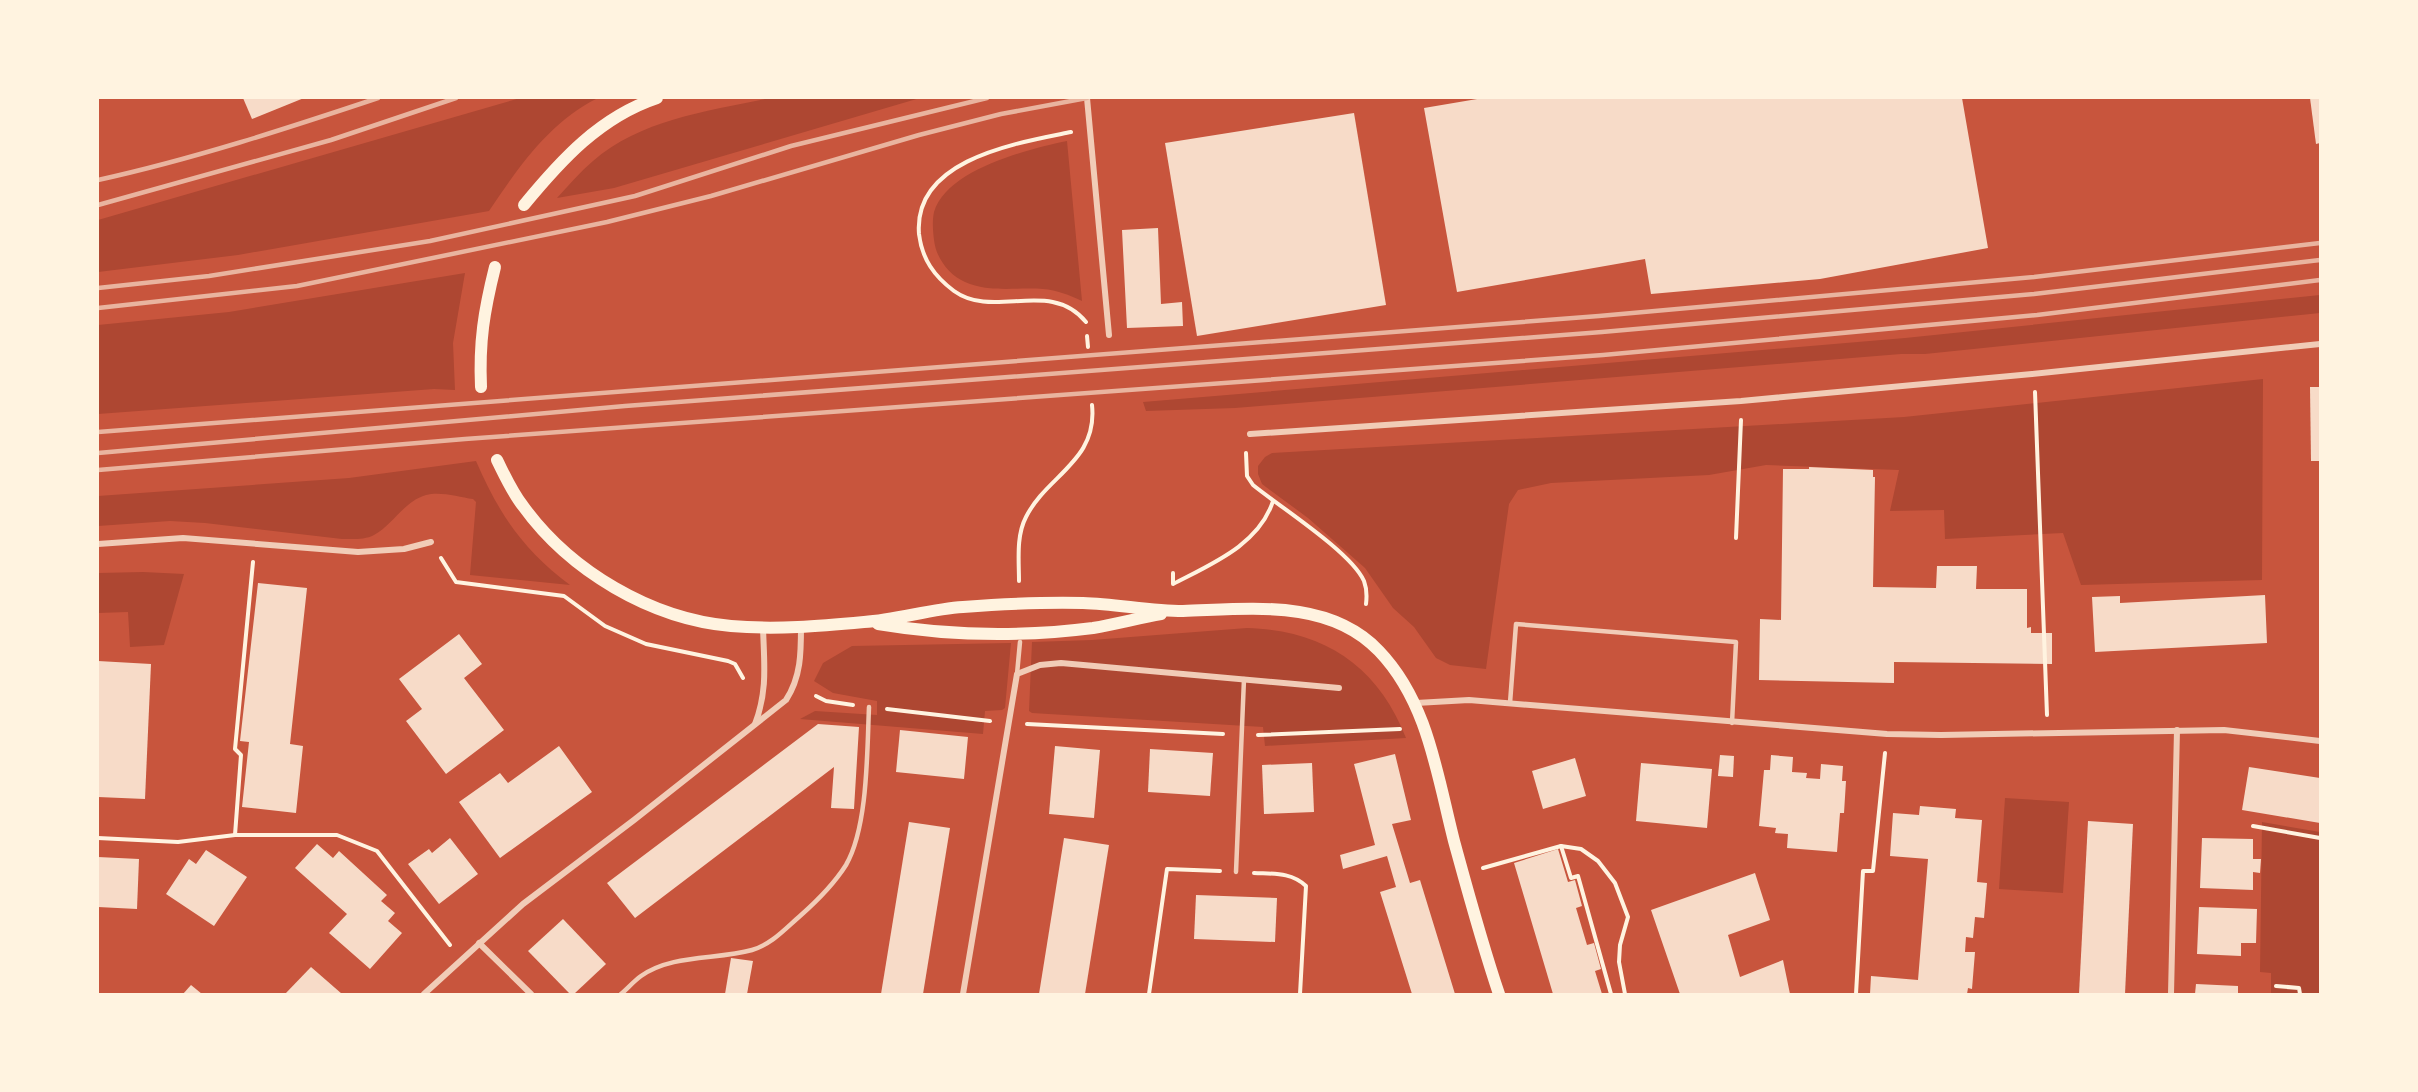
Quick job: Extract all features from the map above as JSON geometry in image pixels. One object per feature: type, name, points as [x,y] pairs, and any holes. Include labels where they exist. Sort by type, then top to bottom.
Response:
[{"type":"main road","points":[[524,205],[574,148],[609,121],[657,98]]},
{"type":"main road","points":[[481,387],[480,343],[485,307],[495,267]]},
{"type":"main road","points":[[497,460],[522,505],[544,532],[572,558],[607,583],[636,599],[690,619],[731,626],[801,626],[869,622],[930,610],[1019,604],[1083,603],[1174,611],[1267,609],[1303,612],[1333,621],[1354,631],[1377,648],[1397,671],[1416,704],[1425,726],[1480,937],[1498,994]]},
{"type":"main road","points":[[869,622],[958,634],[1057,632],[1096,627],[1174,611]]},
{"type":"street","points":[[1088,98],[1109,335]]},
{"type":"street","points":[[1250,434],[1741,401],[2320,344]]},
{"type":"street","points":[[98,544],[183,538],[366,552],[404,549],[431,542]]},
{"type":"street","points":[[424,994],[523,904],[774,711],[793,689],[801,656],[801,626]]},
{"type":"street","points":[[755,725],[762,705],[765,685],[763,627]]},
{"type":"street","points":[[963,994],[1017,675],[1040,665],[1061,663],[1339,688]]},
{"type":"street","points":[[1416,704],[1454,700],[1510,703],[1887,734],[2224,730],[2320,741]]},
{"type":"street","points":[[2171,994],[2177,730]]},
{"type":"street","points":[[479,943],[531,994]]},
{"type":"lane","points":[[1510,703],[1516,624],[1736,642],[1732,723]]},
{"type":"lane","points":[[1017,675],[1020,642]]},
{"type":"lane","points":[[1236,872],[1244,679]]},
{"type":"lane","points":[[621,994],[642,976],[669,963],[746,951],[771,942],[835,881],[847,863],[857,833],[864,790],[869,707]]},
{"type":"path","points":[[1086,322],[1077,311],[1058,302],[1026,300],[987,302],[972,300],[959,294],[932,271],[924,258],[919,229],[922,206],[927,195],[949,172],[988,153],[1018,142],[1091,128]]},
{"type":"path","points":[[1019,584],[1021,530],[1026,516],[1079,455],[1091,434],[1094,419],[1092,405]]},
{"type":"path","points":[[2037,406],[2037,462],[2048,733]]},
{"type":"path","points":[[1736,538],[1742,428]]},
{"type":"path","points":[[1250,434],[1245,462],[1247,476],[1253,485],[1327,542],[1358,571],[1366,588],[1366,604]]},
{"type":"path","points":[[1173,573],[1173,584],[1239,547],[1259,527],[1273,501]]},
{"type":"path","points":[[431,542],[456,582],[564,596],[605,626],[646,644],[735,664],[746,685]]},
{"type":"path","points":[[235,835],[241,755],[235,749],[255,544]]},
{"type":"path","points":[[816,696],[826,701],[1009,723],[1242,735],[1311,735],[1406,729]]},
{"type":"path","points":[[1856,994],[1863,871],[1873,871],[1887,734]]},
{"type":"path","points":[[2253,826],[2320,838]]},
{"type":"path","points":[[98,838],[178,842],[235,835],[337,835],[377,851],[462,960]]},
{"type":"path","points":[[1561,846],[1571,878],[1578,876],[1611,994]]},
{"type":"path","points":[[1483,868],[1561,846],[1581,849],[1589,853],[1608,871],[1622,896],[1628,917],[1620,945],[1619,962],[1625,994]]},
{"type":"path","points":[[1149,994],[1167,869],[1290,875],[1306,886],[1300,994]]},
{"type":"path","points":[[2276,986],[2299,988],[2300,994]]},
{"type":"shaded area","points":[[520,98],[598,98],[565,119],[536,147],[489,211],[238,255],[98,272],[98,220]]},
{"type":"shaded area","points":[[770,98],[920,98],[614,188],[557,198],[593,161],[632,135],[677,119]]},
{"type":"shaded area","points":[[1067,141],[1082,301],[1048,290],[1004,289],[974,285],[954,275],[944,265],[935,247],[934,212],[942,197],[955,184],[991,163],[1032,149]]},
{"type":"shaded area","points":[[465,273],[453,343],[455,390],[434,389],[98,414],[98,325],[229,312]]},
{"type":"shaded area","points":[[2320,295],[2320,313],[1925,354],[1901,354],[1235,408],[1146,411],[1143,402],[1905,338]]},
{"type":"shaded area","points":[[2263,379],[2262,580],[2081,585],[2063,533],[1945,539],[1944,510],[1890,511],[1899,470],[1766,465],[1709,475],[1551,483],[1518,490],[1509,504],[1486,669],[1450,665],[1436,658],[1414,627],[1393,608],[1365,568],[1308,518],[1262,484],[1258,474],[1258,466],[1265,457],[1272,453],[1904,417]]},
{"type":"shaded area","points":[[476,461],[494,498],[514,530],[553,572],[570,585],[470,575],[476,502],[473,499],[449,495],[431,494],[418,498],[381,530],[370,537],[358,539],[170,521],[98,526],[98,496],[349,478]]},
{"type":"shaded area","points":[[98,573],[184,574],[164,645],[130,647],[128,612],[98,613]]},
{"type":"shaded area","points":[[1247,628],[1275,630],[1300,636],[1324,645],[1345,657],[1364,672],[1380,691],[1406,738],[1265,746],[1263,727],[1029,711],[1032,642],[1092,640]]},
{"type":"shaded area","points":[[1011,643],[1005,708],[985,711],[983,734],[800,719],[815,711],[877,715],[877,701],[833,693],[814,681],[823,663],[852,646]]},
{"type":"shaded area","points":[[2005,798],[2069,802],[2063,893],[1999,889]]},
{"type":"shaded area","points":[[2262,822],[2320,832],[2320,994],[2271,994],[2271,973],[2260,972]]},
{"type":"building","points":[[243,98],[304,98],[252,119]]},
{"type":"building","points":[[1483,98],[1962,98],[1988,248],[1820,279],[1651,294],[1645,259],[1457,292],[1424,108]]},
{"type":"building","points":[[2310,98],[2320,98],[2320,143],[2316,144]]},
{"type":"building","points":[[1354,113],[1386,305],[1197,336],[1165,143]]},
{"type":"building","points":[[1158,228],[1161,304],[1182,302],[1183,326],[1127,328],[1122,230]]},
{"type":"building","points":[[2310,387],[2320,387],[2320,461],[2311,461]]},
{"type":"building","points":[[1809,467],[1873,470],[1873,477],[1875,477],[1873,587],[1936,588],[1937,566],[1977,566],[1976,589],[2027,589],[2027,628],[2031,627],[2031,633],[2052,633],[2052,664],[1894,662],[1894,683],[1759,680],[1760,619],[1781,620],[1783,469],[1809,469]]},
{"type":"building","points":[[258,583],[307,588],[290,744],[303,746],[296,813],[242,807],[249,742],[240,741]]},
{"type":"building","points":[[2265,595],[2267,643],[2095,652],[2092,597],[2120,596],[2120,603]]},
{"type":"building","points":[[459,634],[482,664],[464,678],[504,730],[446,774],[406,721],[422,709],[399,679]]},
{"type":"building","points":[[98,661],[151,664],[145,799],[98,797]]},
{"type":"building","points":[[818,724],[859,727],[854,809],[831,808],[834,767],[635,918],[607,883]]},
{"type":"building","points":[[900,730],[968,737],[964,779],[896,772]]},
{"type":"building","points":[[559,746],[592,792],[500,858],[459,802],[500,773],[508,783]]},
{"type":"building","points":[[1055,746],[1100,750],[1094,818],[1049,814]]},
{"type":"building","points":[[1150,749],[1213,753],[1210,796],[1148,792]]},
{"type":"building","points":[[1395,754],[1411,820],[1392,824],[1410,883],[1420,880],[1455,994],[1412,994],[1380,892],[1396,887],[1387,856],[1343,869],[1340,855],[1375,845],[1354,764]]},
{"type":"building","points":[[1720,755],[1734,756],[1733,777],[1718,776]]},
{"type":"building","points":[[1771,755],[1793,757],[1792,772],[1807,773],[1806,778],[1820,779],[1821,764],[1843,766],[1842,781],[1846,781],[1844,813],[1840,813],[1837,852],[1787,848],[1788,834],[1775,833],[1776,828],[1759,826],[1764,770],[1770,770]]},
{"type":"building","points":[[1575,758],[1586,796],[1543,809],[1532,771]]},
{"type":"building","points":[[1312,763],[1314,812],[1264,814],[1262,765]]},
{"type":"building","points":[[1641,763],[1712,769],[1707,828],[1636,821]]},
{"type":"building","points":[[2249,767],[2320,778],[2320,823],[2242,810]]},
{"type":"building","points":[[1920,806],[1956,809],[1955,818],[1982,820],[1977,882],[1987,883],[1984,918],[1975,917],[1973,938],[1966,937],[1965,952],[1975,952],[1972,989],[1968,988],[1967,994],[1870,994],[1871,976],[1918,980],[1928,859],[1890,856],[1893,813],[1919,815]]},
{"type":"building","points":[[2088,821],[2133,824],[2125,994],[2079,994]]},
{"type":"building","points":[[909,822],[950,828],[923,994],[881,994]]},
{"type":"building","points":[[450,838],[478,874],[439,904],[408,864],[429,849],[432,853]]},
{"type":"building","points":[[1064,838],[1109,845],[1085,994],[1039,994]]},
{"type":"building","points":[[2202,838],[2253,839],[2253,859],[2261,859],[2260,873],[2253,872],[2253,890],[2200,888]]},
{"type":"building","points":[[317,844],[333,858],[339,851],[387,895],[381,901],[395,913],[388,921],[402,933],[370,969],[329,933],[347,914],[295,868]]},
{"type":"building","points":[[1558,849],[1568,882],[1575,880],[1582,906],[1576,908],[1587,945],[1594,943],[1601,969],[1595,971],[1602,994],[1553,994],[1514,863]]},
{"type":"building","points":[[206,850],[247,877],[214,926],[166,894],[189,859],[196,864]]},
{"type":"building","points":[[98,857],[139,859],[137,909],[98,907]]},
{"type":"building","points":[[1755,873],[1770,920],[1728,935],[1740,977],[1783,960],[1790,994],[1680,994],[1651,910]]},
{"type":"building","points":[[1196,895],[1277,898],[1275,942],[1194,939]]},
{"type":"building","points":[[2199,907],[2257,909],[2256,943],[2241,943],[2241,956],[2197,954]]},
{"type":"building","points":[[563,919],[606,964],[574,994],[570,994],[528,951]]},
{"type":"building","points":[[731,958],[753,961],[747,994],[725,994]]},
{"type":"building","points":[[311,967],[342,994],[285,994]]},
{"type":"building","points":[[2196,984],[2238,986],[2238,994],[2195,994]]},
{"type":"building","points":[[191,985],[202,994],[183,994]]},
{"type":"railway","points":[[98,180],[204,153],[378,98]]},
{"type":"railway","points":[[98,205],[331,140],[456,98]]},
{"type":"railway","points":[[98,288],[209,276],[430,241],[635,196],[791,146],[987,98]]},
{"type":"railway","points":[[98,308],[297,286],[607,222],[711,196],[919,135],[1001,114],[1087,98]]},
{"type":"railway","points":[[98,432],[1599,316],[2034,277],[2320,243]]},
{"type":"railway","points":[[98,453],[625,406],[1602,332],[2034,294],[2320,260]]},
{"type":"railway","points":[[98,470],[465,439],[1603,355],[2037,315],[2320,280]]}]
